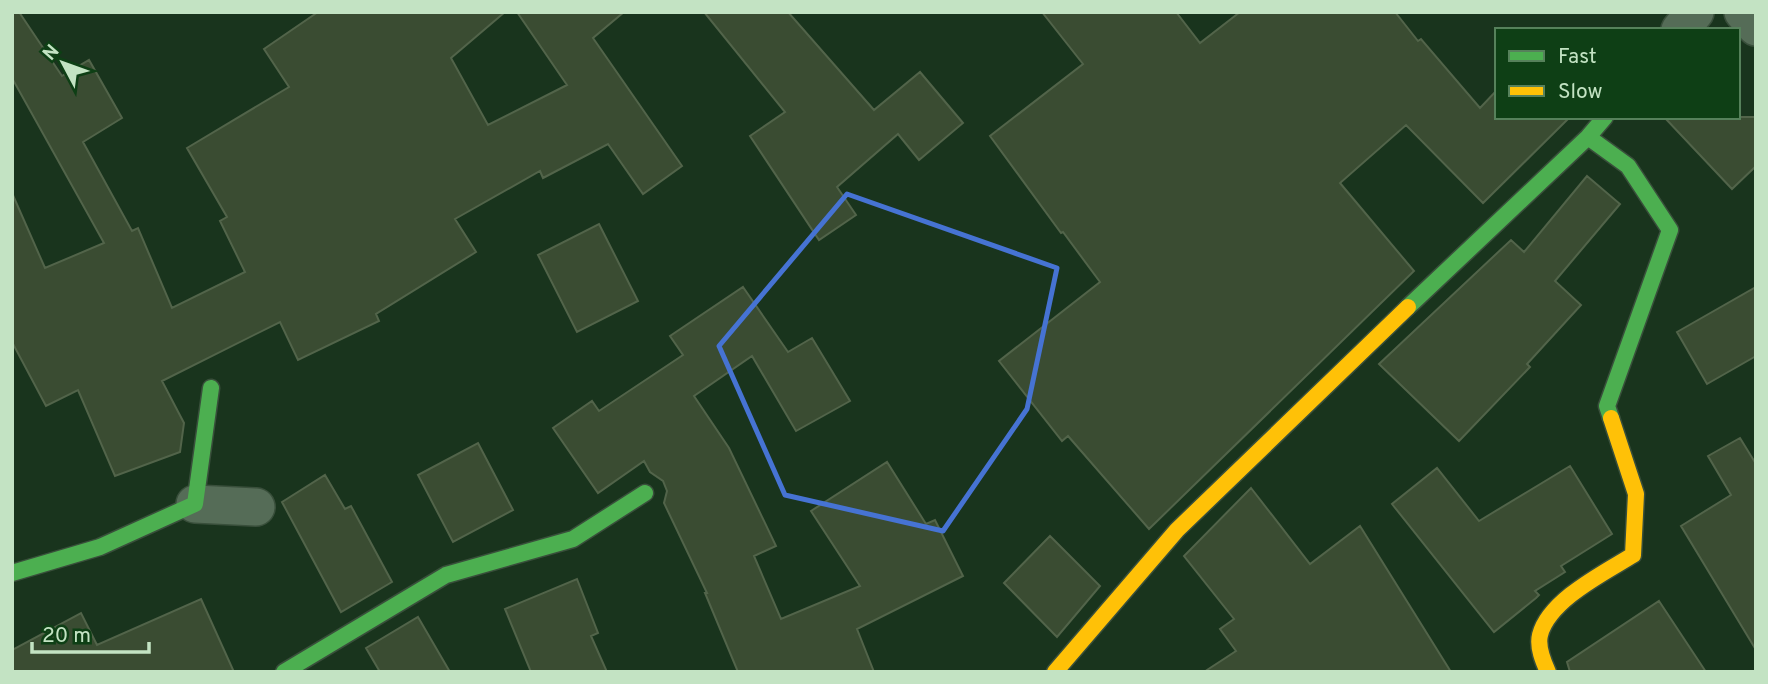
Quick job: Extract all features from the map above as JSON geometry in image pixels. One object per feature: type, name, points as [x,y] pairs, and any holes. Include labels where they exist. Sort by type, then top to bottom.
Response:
[{"type":"street","points":[[1682,28],[1695,12]]},
{"type":"street","points":[[1743,12],[1756,27]]},
{"type":"street","points":[[1055,672],[1177,530],[1588,137],[1603,119]]},
{"type":"street","points":[[1548,672],[1539,636],[1552,613],[1581,589],[1633,555],[1636,495],[1607,406],[1670,230],[1628,166],[1588,137]]},
{"type":"street","points":[[195,504],[211,388]]},
{"type":"street","points":[[284,672],[446,575],[573,539],[645,493]]},
{"type":"street","points":[[12,573],[100,547],[195,504],[256,507]]},
{"type":"highlighted area","points":[[847,194],[1057,268],[1027,409],[943,531],[785,495],[719,346]]},
{"type":"building","points":[[12,12],[19,12],[62,76],[89,60],[122,118],[83,142],[132,231],[138,228],[172,308],[245,272],[220,221],[227,217],[187,148],[289,87],[264,49],[318,12],[505,12],[451,58],[488,125],[567,85],[517,12],[624,12],[593,38],[682,166],[643,194],[608,144],[543,178],[540,171],[455,219],[476,252],[376,314],[379,321],[298,360],[280,322],[162,381],[184,423],[180,452],[115,476],[78,390],[46,406],[12,342],[12,193],[45,268],[104,243],[12,78]]},
{"type":"building","points":[[704,12],[788,12],[874,110],[920,72],[963,123],[919,160],[898,134],[837,187],[856,215],[819,240],[750,136],[785,112]]},
{"type":"building","points":[[1042,12],[1176,12],[1200,43],[1240,12],[1395,12],[1480,108],[1495,92],[1495,119],[1568,119],[1483,203],[1406,125],[1340,183],[1414,271],[1149,529],[1068,436],[1062,441],[999,361],[1100,282],[990,136],[1083,64]]},
{"type":"building","points":[[1756,117],[1756,166],[1732,189],[1666,119]]},
{"type":"building","points":[[1587,176],[1620,204],[1555,281],[1581,305],[1527,364],[1530,367],[1459,441],[1379,364],[1511,240],[1524,252]]},
{"type":"building","points":[[599,224],[638,301],[577,332],[538,255]]},
{"type":"building","points":[[743,287],[788,352],[812,338],[850,401],[796,431],[752,356],[694,396],[729,448],[776,546],[754,556],[781,619],[860,586],[811,511],[887,462],[926,524],[935,520],[963,576],[857,629],[874,672],[738,672],[707,593],[664,503],[667,491],[663,481],[650,472],[644,461],[598,493],[553,428],[592,401],[599,411],[683,355],[670,336]]},
{"type":"building","points":[[1756,287],[1756,356],[1707,384],[1677,332]]},
{"type":"building","points":[[1740,438],[1756,464],[1756,650],[1681,526],[1731,495],[1708,456]]},
{"type":"building","points":[[478,443],[513,510],[453,542],[418,475]]},
{"type":"building","points":[[1570,466],[1612,534],[1561,566],[1565,572],[1535,591],[1539,595],[1494,632],[1392,504],[1437,468],[1479,521]]},
{"type":"building","points":[[325,475],[345,509],[351,506],[392,582],[341,612],[282,502]]},
{"type":"building","points":[[1251,488],[1310,564],[1360,526],[1451,672],[1204,672],[1236,651],[1220,629],[1234,619],[1184,556]]},
{"type":"building","points":[[1050,536],[1100,586],[1057,637],[1004,583]]},
{"type":"building","points":[[577,579],[598,633],[591,636],[607,672],[531,672],[505,609]]},
{"type":"building","points":[[201,599],[234,672],[12,672],[12,650],[81,613],[97,645]]},
{"type":"building","points":[[1659,601],[1706,672],[1570,672],[1567,662]]},
{"type":"building","points":[[418,617],[450,672],[380,672],[366,648]]},
{"type":"traffic: fast","points":[[1408,307],[1588,137],[1603,119]]},
{"type":"traffic: fast","points":[[1588,137],[1628,166],[1670,230],[1607,406],[1611,418]]},
{"type":"traffic: fast","points":[[12,573],[100,547],[195,504],[211,388]]},
{"type":"traffic: fast","points":[[284,672],[446,575],[573,539],[645,493]]},
{"type":"traffic: slow","points":[[1055,672],[1177,530],[1408,307]]},
{"type":"traffic: slow","points":[[1548,672],[1539,644],[1545,622],[1554,610],[1579,589],[1633,555],[1636,494],[1611,418]]}]
